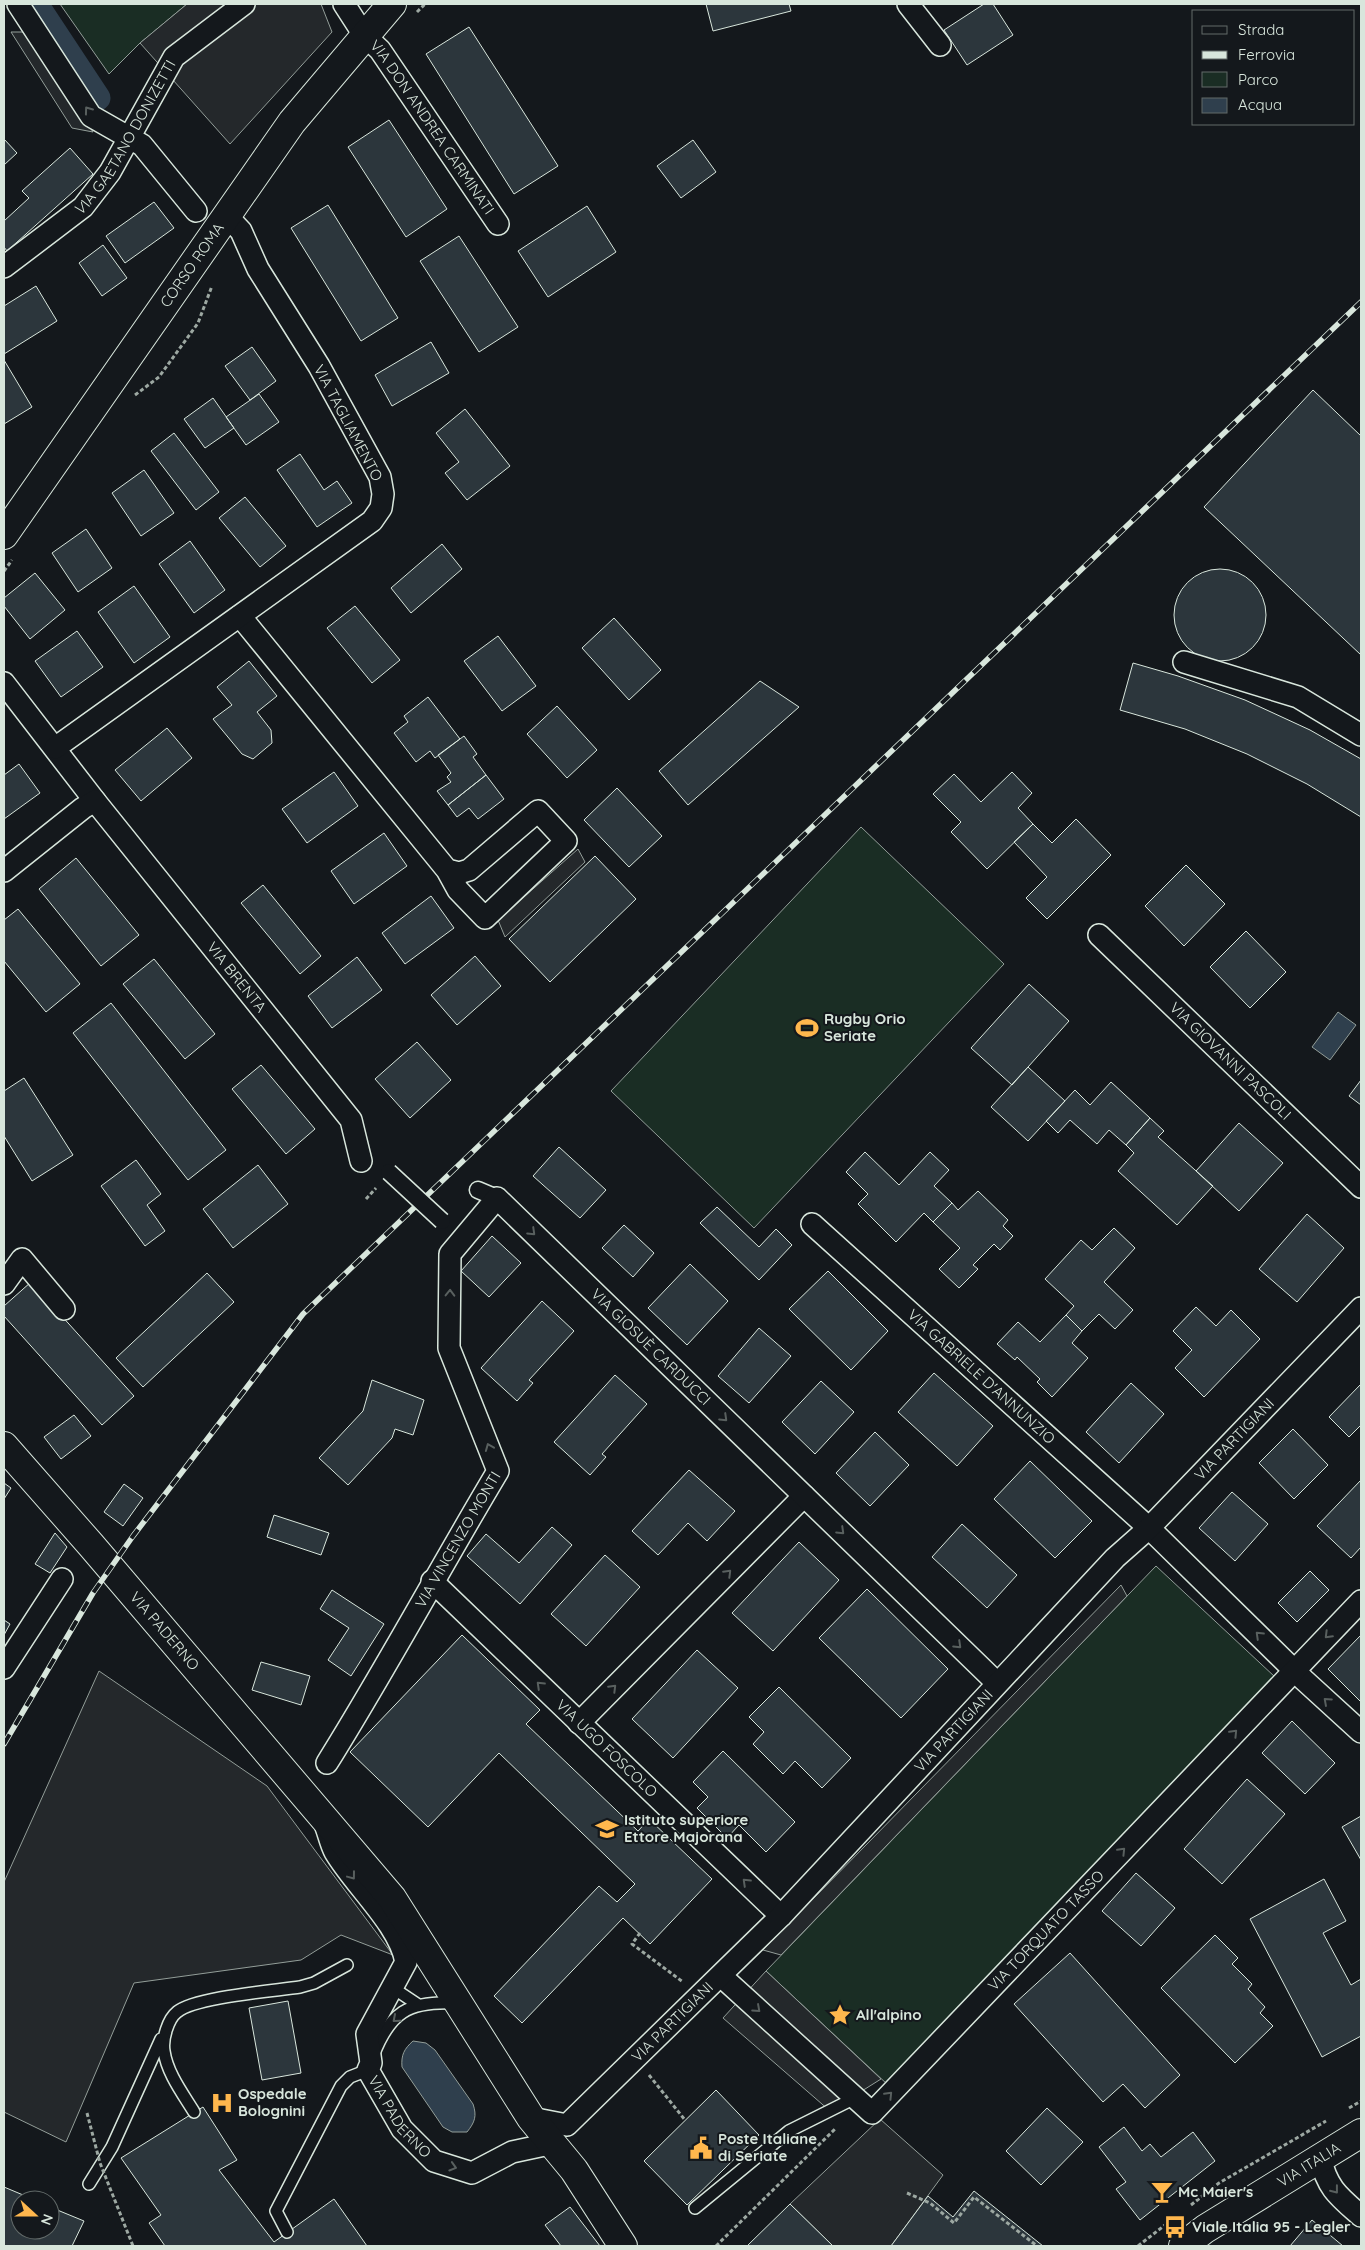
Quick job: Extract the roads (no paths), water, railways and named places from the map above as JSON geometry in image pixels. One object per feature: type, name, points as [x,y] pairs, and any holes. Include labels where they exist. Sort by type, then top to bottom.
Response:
[{"type":"street","points":[[18,4],[91,116],[142,145],[196,211]]},
{"type":"street","name":"VIA GAETANO DONIZETTI","points":[[4,267],[83,207],[110,172],[127,138],[174,57],[244,4]]},
{"type":"street","points":[[344,4],[364,35]]},
{"type":"street","name":"CORSO ROMA","points":[[4,535],[296,117],[392,4]]},
{"type":"street","points":[[908,4],[940,45]]},
{"type":"street","name":"VIA DON ANDREA CARMINATI","points":[[364,35],[380,50],[498,224]]},
{"type":"street","name":"VIA TAGLIAMENTO","points":[[55,748],[372,521],[381,508],[383,494],[380,477],[319,366],[258,269],[241,231],[226,215]]},
{"type":"street","points":[[240,616],[447,870],[458,890],[485,918],[566,841],[538,810],[469,870],[459,872],[447,870]]},
{"type":"street","points":[[1184,662],[1298,696],[1361,735]]},
{"type":"street","name":"VIA BRENTA","points":[[4,683],[95,801],[351,1120],[361,1161]]},
{"type":"street","points":[[4,871],[83,808],[95,801]]},
{"type":"street","name":"VIA GIOVANNI PASCOLI","points":[[1099,936],[1361,1187]]},
{"type":"street","points":[[389,1172],[442,1221]]},
{"type":"street","name":"VIA GIOSUÈ CARDUCCI","points":[[488,1194],[997,1683]]},
{"type":"street","name":"VIA VINCENZO MONTI","points":[[328,1764],[387,1667],[432,1581],[498,1471],[449,1348],[450,1254],[488,1194]]},
{"type":"street","name":"VIA GABRIELE D'ANNUNZIO","points":[[812,1224],[1149,1528],[1361,1732]]},
{"type":"street","points":[[4,1284],[22,1259],[64,1309]]},
{"type":"street","name":"VIA PARTIGIANI","points":[[531,2118],[568,2125],[721,1976],[781,1916],[1115,1558],[1149,1528],[1361,1308]]},
{"type":"street","name":"VIA PADERNO","points":[[4,1446],[392,1898],[531,2118],[554,2143],[622,2246]]},
{"type":"street","points":[[578,1723],[804,1496]]},
{"type":"street","points":[[4,1668],[62,1579]]},
{"type":"street","name":"VIA UGO FOSCOLO","points":[[432,1581],[781,1916]]},
{"type":"street","name":"VIA TORQUATO TASSO","points":[[858,2101],[872,2113],[1361,1601]]},
{"type":"street","name":"VIA PADERNO","points":[[323,1817],[334,1851],[381,1914],[404,1950],[406,1962],[367,2034],[370,2066],[402,2129],[434,2161],[472,2173],[512,2152],[554,2143]]},
{"type":"street","points":[[721,1976],[858,2101]]},
{"type":"street","name":"VIA ITALIA","points":[[1183,2246],[1206,2229],[1361,2133]]},
{"type":"street","points":[[1320,2157],[1325,2177],[1340,2197],[1361,2216]]},
{"type":"lane","points":[[89,2184],[112,2147],[167,2026],[176,2012],[198,2002],[300,1987],[314,1983],[347,1965]]},
{"type":"lane","points":[[393,1988],[417,2004],[457,2003]]},
{"type":"lane","name":"VIA PADERNO","points":[[370,2066],[381,2037],[393,2019],[417,2004]]},
{"type":"lane","points":[[167,2026],[164,2050],[171,2072],[194,2112]]},
{"type":"lane","points":[[287,2232],[276,2210],[342,2086],[350,2077],[370,2066]]},
{"type":"lane","points":[[695,2208],[789,2131],[858,2101]]},
{"type":"water","points":[[1338,1012],[1356,1025],[1330,1060],[1312,1047]]},
{"type":"water","points":[[413,2041],[426,2043],[435,2050],[473,2104],[474,2119],[467,2132],[452,2132],[443,2127],[402,2067],[404,2052]]},
{"type":"waterway","points":[[36,4],[98,98]]},
{"type":"railway","points":[[4,1744],[93,1593],[133,1536],[303,1314],[1361,302]]},
{"type":"place","name":"Rugby Orio Seriate","points":[[807,1028]]},
{"type":"place","name":"Istituto superiore Ettore Majorana","points":[[607,1829]]},
{"type":"place","name":"All'alpino","points":[[840,2015]]},
{"type":"place","name":"Ospedale Bolognini","points":[[222,2103]]},
{"type":"place","name":"Poste Italiane di Seriate","points":[[701,2148]]},
{"type":"place","name":"Mc Maier's","points":[[1162,2192]]},
{"type":"place","name":"Viale Italia 95 - Legler","points":[[1175,2227]]}]
